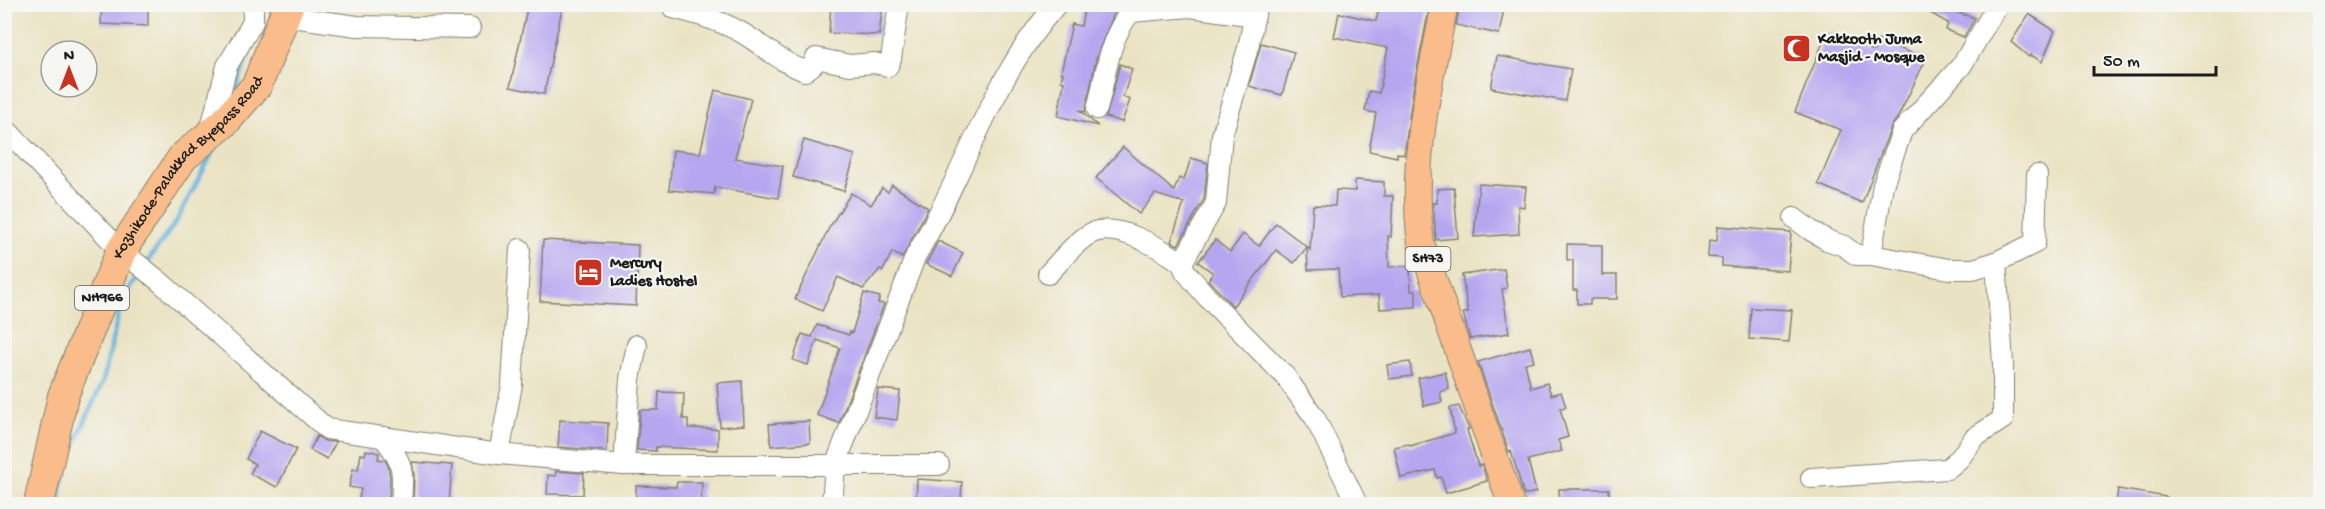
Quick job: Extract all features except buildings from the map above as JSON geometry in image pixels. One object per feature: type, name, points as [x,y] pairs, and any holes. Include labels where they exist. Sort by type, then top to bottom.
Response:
[{"type":"highway","name":"Kozhikode-Palakkad Byepass Road","points":[[39,504],[63,396],[135,263],[183,157],[222,124],[257,85],[287,10]]},
{"type":"main road","name":"SH73","points":[[1445,4],[1421,126],[1418,206],[1420,230],[1422,243],[1511,504]]},
{"type":"street","points":[[222,124],[227,66],[253,22],[253,4]]},
{"type":"street","points":[[673,8],[716,20],[805,71],[813,65],[816,58],[850,65],[874,63],[888,66],[899,4]]},
{"type":"street","points":[[832,504],[835,466],[916,255],[935,223],[975,137],[1021,49],[1057,4]]},
{"type":"street","points":[[1871,255],[1882,185],[1902,131],[1962,65],[1998,4]]},
{"type":"street","points":[[1097,110],[1114,39],[1120,25],[1131,12],[1190,7],[1256,10],[1248,48],[1222,135],[1215,203],[1182,263]]},
{"type":"street","points":[[287,10],[357,26],[470,28]]},
{"type":"street","points":[[4,127],[135,263],[327,429],[499,454],[624,465],[939,465]]},
{"type":"street","points":[[1794,218],[1810,230],[1827,240],[1844,246],[1856,255],[1871,255],[1949,269],[1972,269],[1996,262],[2036,243],[2037,175]]},
{"type":"street","points":[[1048,274],[1089,234],[1100,231],[1124,234],[1147,241],[1182,263],[1185,272],[1206,296],[1285,376],[1315,418],[1357,504]]},
{"type":"street","points":[[499,454],[512,385],[520,249]]},
{"type":"street","points":[[1811,478],[1947,469],[1960,458],[1974,438],[2003,419],[2003,363],[1996,262]]},
{"type":"street","points":[[624,465],[630,379],[637,345]]},
{"type":"street","points":[[383,437],[401,461],[403,475],[401,504]]},
{"type":"waterway","points":[[236,90],[253,38]]},
{"type":"waterway","points":[[145,265],[177,220],[216,146]]},
{"type":"waterway","points":[[60,504],[63,470],[103,381],[121,303],[140,272]]},
{"type":"place","name":"Kakkooth Juma Masjid - Mosque","points":[[1797,49]]},
{"type":"place","name":"Mercury Ladies Hostel","points":[[589,273]]}]
